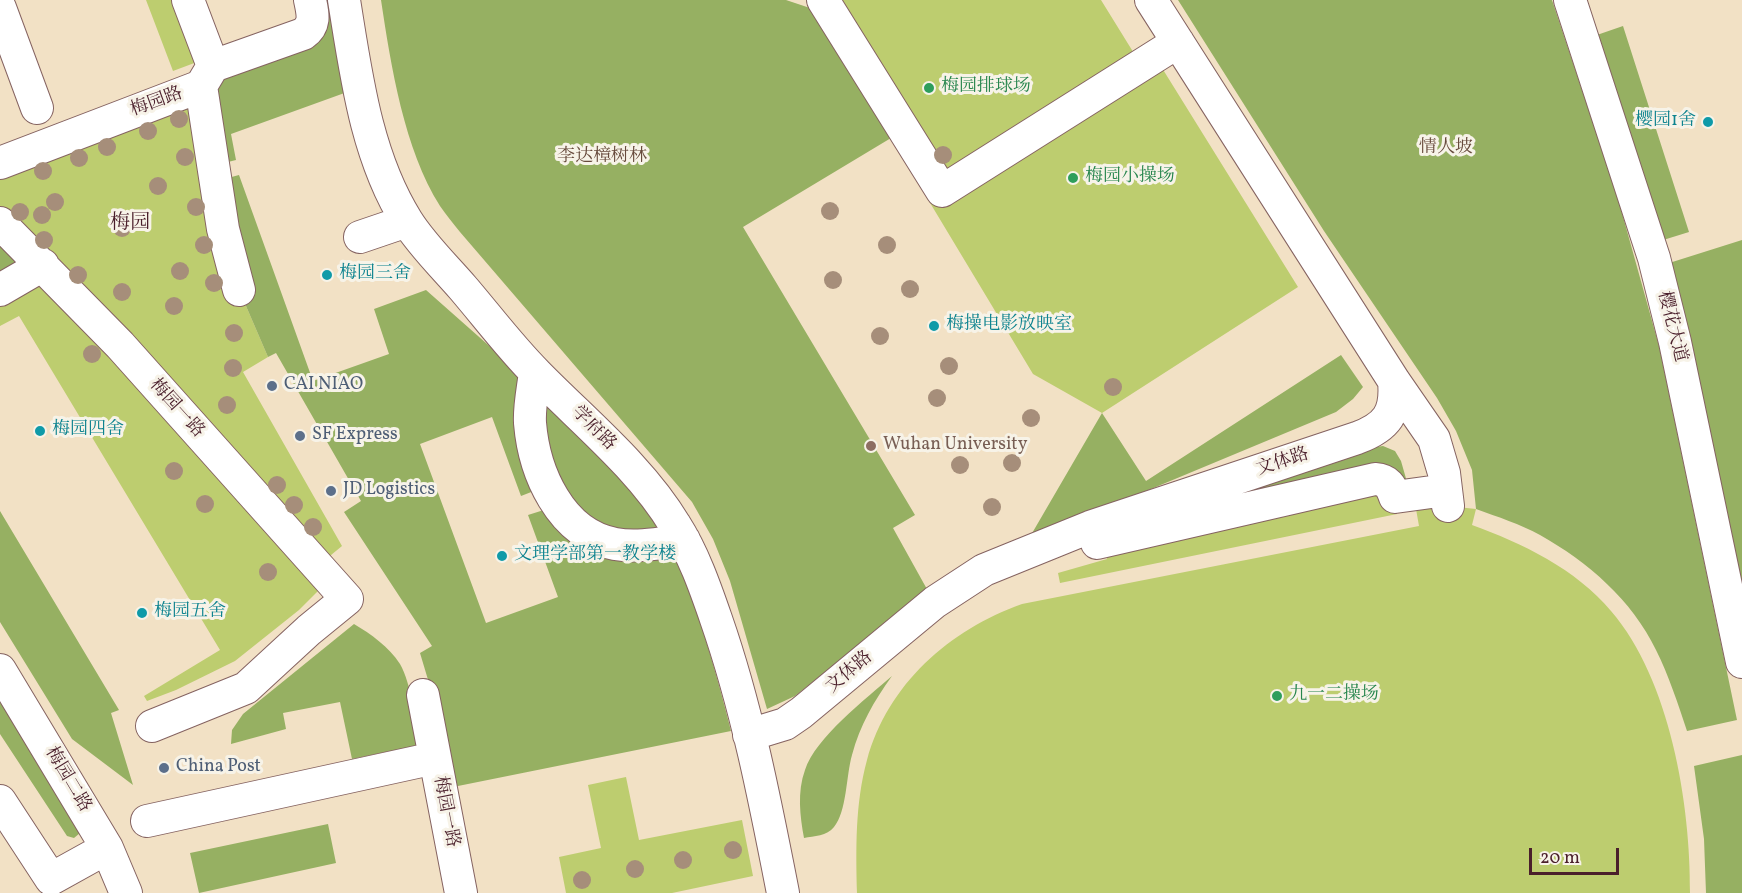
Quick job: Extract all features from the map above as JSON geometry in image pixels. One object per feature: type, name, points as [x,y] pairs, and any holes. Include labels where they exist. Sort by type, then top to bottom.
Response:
[{"type":"street","points":[[188,0],[207,76],[221,219],[239,290]]},
{"type":"street","name":"梅园路","points":[[0,163],[207,76],[309,30],[314,18],[310,0]]},
{"type":"street","name":"学府路","points":[[344,0],[372,139],[407,221],[535,372],[606,441],[668,513],[684,540],[721,633],[764,793],[783,893]]},
{"type":"street","points":[[823,0],[942,191],[1178,42]]},
{"type":"street","points":[[1090,527],[1097,544],[1375,479],[1389,484],[1395,497],[1447,498],[1444,473],[1434,439],[1394,381],[1151,0]]},
{"type":"street","name":"樱花大道","points":[[1570,0],[1656,267],[1677,353],[1742,662]]},
{"type":"street","points":[[0,8],[38,108]]},
{"type":"street","points":[[360,237],[407,221]]},
{"type":"street","name":"梅园一路","points":[[0,223],[120,345],[347,599],[309,630],[246,688],[152,726]]},
{"type":"street","points":[[0,290],[43,265]]},
{"type":"street","points":[[535,372],[530,408],[533,443],[543,477],[558,506],[587,532],[614,544],[640,546],[684,540]]},
{"type":"street","name":"文体路","points":[[749,735],[785,724],[801,713],[935,602],[984,570],[1090,527],[1366,435],[1381,426],[1389,417],[1395,401],[1394,381]]},
{"type":"street","name":"梅园二路","points":[[0,670],[107,848],[126,893]]},
{"type":"street","name":"梅园一路","points":[[423,695],[461,893]]},
{"type":"street","points":[[147,821],[435,758]]},
{"type":"street","points":[[0,801],[51,879],[107,848]]},
{"type":"green space","points":[[146,0],[174,0],[197,62],[173,71]]},
{"type":"green space","points":[[322,0],[335,0],[350,91],[231,134],[236,160],[220,164],[215,80],[309,44]]},
{"type":"green space","name":"李达樟树林","points":[[381,0],[786,0],[813,9],[891,138],[743,227],[915,515],[893,528],[928,591],[795,696],[767,709],[730,581],[713,539],[692,502],[440,206],[417,159],[408,133],[389,52]]},
{"type":"green space","name":"梅园小操场","points":[[838,0],[1101,0],[1148,76],[1162,68],[1298,287],[1102,413],[1033,374],[891,138]]},
{"type":"green space","name":"情人坡","points":[[1178,0],[1552,0],[1617,195],[1659,346],[1737,720],[1687,731],[1656,650],[1634,615],[1607,584],[1575,557],[1540,535],[1476,509],[1472,470],[1456,431],[1437,398],[1324,231]]},
{"type":"green space","points":[[1623,26],[1689,232],[1660,241],[1594,36]]},
{"type":"green space","points":[[194,100],[243,299],[268,357],[243,372],[342,546],[325,560],[0,209],[0,173]]},
{"type":"green space","points":[[239,175],[313,381],[389,354],[374,309],[426,290],[521,374],[539,489],[521,496],[492,417],[420,444],[486,623],[558,597],[528,515],[547,509],[674,551],[706,640],[731,731],[453,787],[432,693],[420,653],[432,646],[344,512],[361,501],[276,353],[268,357],[243,299],[224,179]]},
{"type":"green space","points":[[0,234],[29,263],[0,281]]},
{"type":"green space","points":[[1742,240],[1742,603],[1666,264]]},
{"type":"green space","points":[[39,276],[321,588],[299,610],[235,661],[176,690],[147,701],[144,696],[220,650],[19,316],[0,326],[0,299]]},
{"type":"green space","points":[[1341,355],[1363,387],[1353,399],[1336,412],[1151,489],[1031,535],[1102,413],[1146,481]]},
{"type":"green space","points":[[542,397],[652,512],[657,529],[648,535],[592,523],[553,483]]},
{"type":"green space","points":[[1383,446],[1395,451],[1401,461],[1409,489],[1101,539],[1375,447]]},
{"type":"green space","points":[[1373,486],[1392,498],[1397,514],[1060,583],[1058,573],[1107,559],[1104,547]]},
{"type":"green space","name":"九一二操场","points":[[1448,506],[1476,509],[1472,525],[1529,549],[1582,582],[1611,611],[1631,639],[1648,671],[1673,744],[1686,821],[1690,893],[857,893],[860,793],[867,760],[877,733],[890,707],[906,684],[925,663],[970,629],[1022,604],[1419,526],[1416,509]]},
{"type":"green space","points":[[0,511],[119,710],[111,713],[133,785],[72,739],[0,622]]},
{"type":"green space","points":[[354,624],[379,641],[400,664],[410,692],[420,745],[352,759],[340,702],[283,713],[286,729],[231,744],[232,730],[243,714]]},
{"type":"green space","points":[[892,676],[863,723],[852,755],[844,803],[838,820],[828,832],[804,838],[800,795],[802,778],[811,758],[830,732]]},
{"type":"green space","points":[[0,702],[52,783],[80,833],[74,838],[67,836],[0,734]]},
{"type":"green space","points":[[1742,755],[1742,893],[1706,893],[1704,839],[1694,766]]},
{"type":"green space","points":[[626,777],[639,840],[742,820],[753,876],[672,893],[566,893],[559,857],[601,848],[588,785]]},
{"type":"green space","points":[[328,824],[336,863],[199,893],[190,853]]},
{"type":"place","name":"梅园排球场","points":[[929,88]]},
{"type":"place","name":"樱园1舍","points":[[1708,122]]},
{"type":"place","name":"梅园小操场","points":[[1073,178]]},
{"type":"place","name":"梅园三舍","points":[[327,275]]},
{"type":"place","name":"梅操电影放映室","points":[[934,326]]},
{"type":"place","name":"CAI NIAO","points":[[272,386]]},
{"type":"place","name":"梅园四舍","points":[[40,431]]},
{"type":"place","name":"SF Express","points":[[300,436]]},
{"type":"place","name":"Wuhan University","points":[[871,446]]},
{"type":"place","name":"JD Logistics","points":[[331,491]]},
{"type":"place","name":"文理学部第一教学楼","points":[[502,556]]},
{"type":"place","name":"梅园五舍","points":[[142,613]]},
{"type":"place","name":"九一二操场","points":[[1277,696]]},
{"type":"place","name":"China Post","points":[[164,768]]},
{"type":"district","name":"梅园","points":[[130,224]]}]
